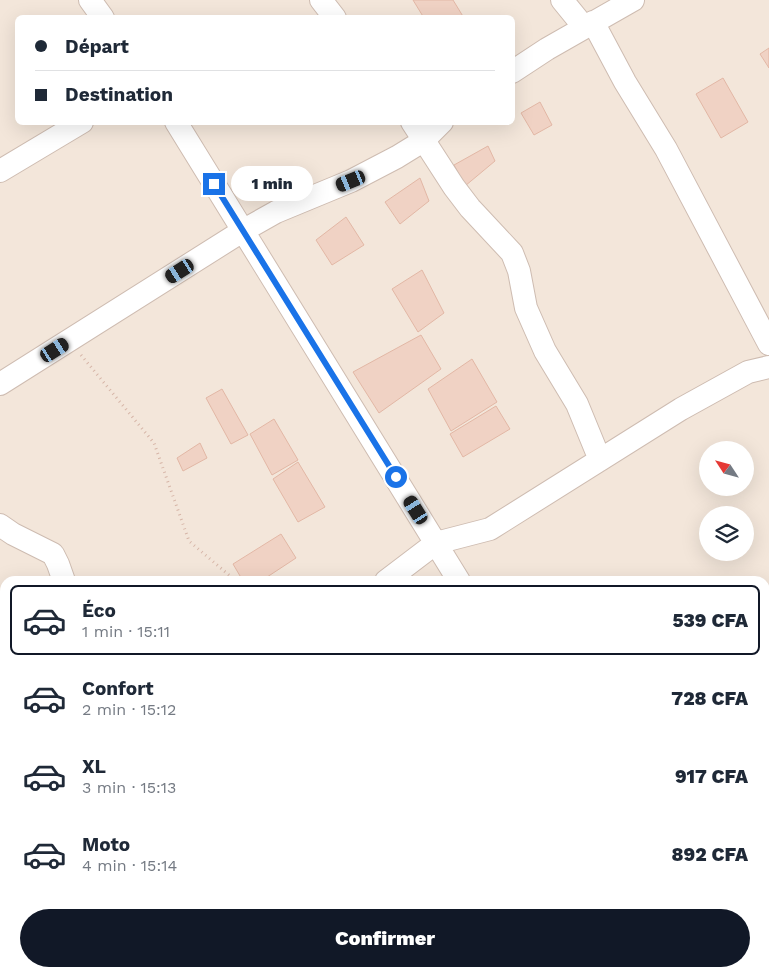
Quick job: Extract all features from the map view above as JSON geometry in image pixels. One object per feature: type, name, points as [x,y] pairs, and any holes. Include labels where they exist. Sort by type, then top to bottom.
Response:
[{"type":"street","points":[[90,0],[101,15]]},
{"type":"street","points":[[320,0],[332,15]]},
{"type":"street","points":[[562,0],[588,24],[666,150],[769,344]]},
{"type":"street","points":[[515,70],[588,24],[633,0]]},
{"type":"street","points":[[0,172],[77,125]]},
{"type":"street","points":[[178,125],[456,576]]},
{"type":"street","points":[[414,125],[470,208],[512,253],[520,271],[526,308],[545,351],[577,404],[600,460]]},
{"type":"street","points":[[0,384],[244,230],[276,212],[351,181],[397,158],[423,141],[439,125]]},
{"type":"street","points":[[393,576],[436,543],[490,529],[681,409],[748,372],[769,367]]},
{"type":"street","points":[[0,525],[13,534],[53,554],[62,576]]},
{"type":"path","points":[[69,341],[154,443],[189,541],[230,576]]},
{"type":"shaded area","points":[[0,0],[769,0],[769,576],[0,576]]},
{"type":"building","points":[[413,0],[453,0],[462,15],[422,15]]},
{"type":"building","points":[[769,48],[769,68],[760,54]]},
{"type":"building","points":[[723,78],[748,122],[721,138],[696,94]]},
{"type":"building","points":[[540,102],[552,125],[534,135],[521,113]]},
{"type":"building","points":[[488,146],[495,161],[465,186],[454,165]]},
{"type":"building","points":[[420,178],[429,201],[400,224],[385,202]]},
{"type":"building","points":[[346,217],[364,245],[332,265],[316,240]]},
{"type":"building","points":[[422,270],[444,313],[418,332],[392,289]]},
{"type":"building","points":[[421,335],[441,369],[379,413],[353,372]]},
{"type":"building","points":[[472,359],[497,402],[451,431],[428,389]]},
{"type":"building","points":[[222,389],[248,435],[231,444],[206,398]]},
{"type":"building","points":[[496,406],[510,429],[463,457],[450,434]]},
{"type":"building","points":[[274,419],[298,460],[272,475],[250,434]]},
{"type":"building","points":[[200,443],[207,458],[183,471],[177,458]]},
{"type":"building","points":[[298,462],[325,507],[298,522],[273,479]]},
{"type":"building","points":[[281,534],[296,558],[269,576],[240,576],[233,564]]},
{"type":"route","points":[[214,184],[396,477]]}]
